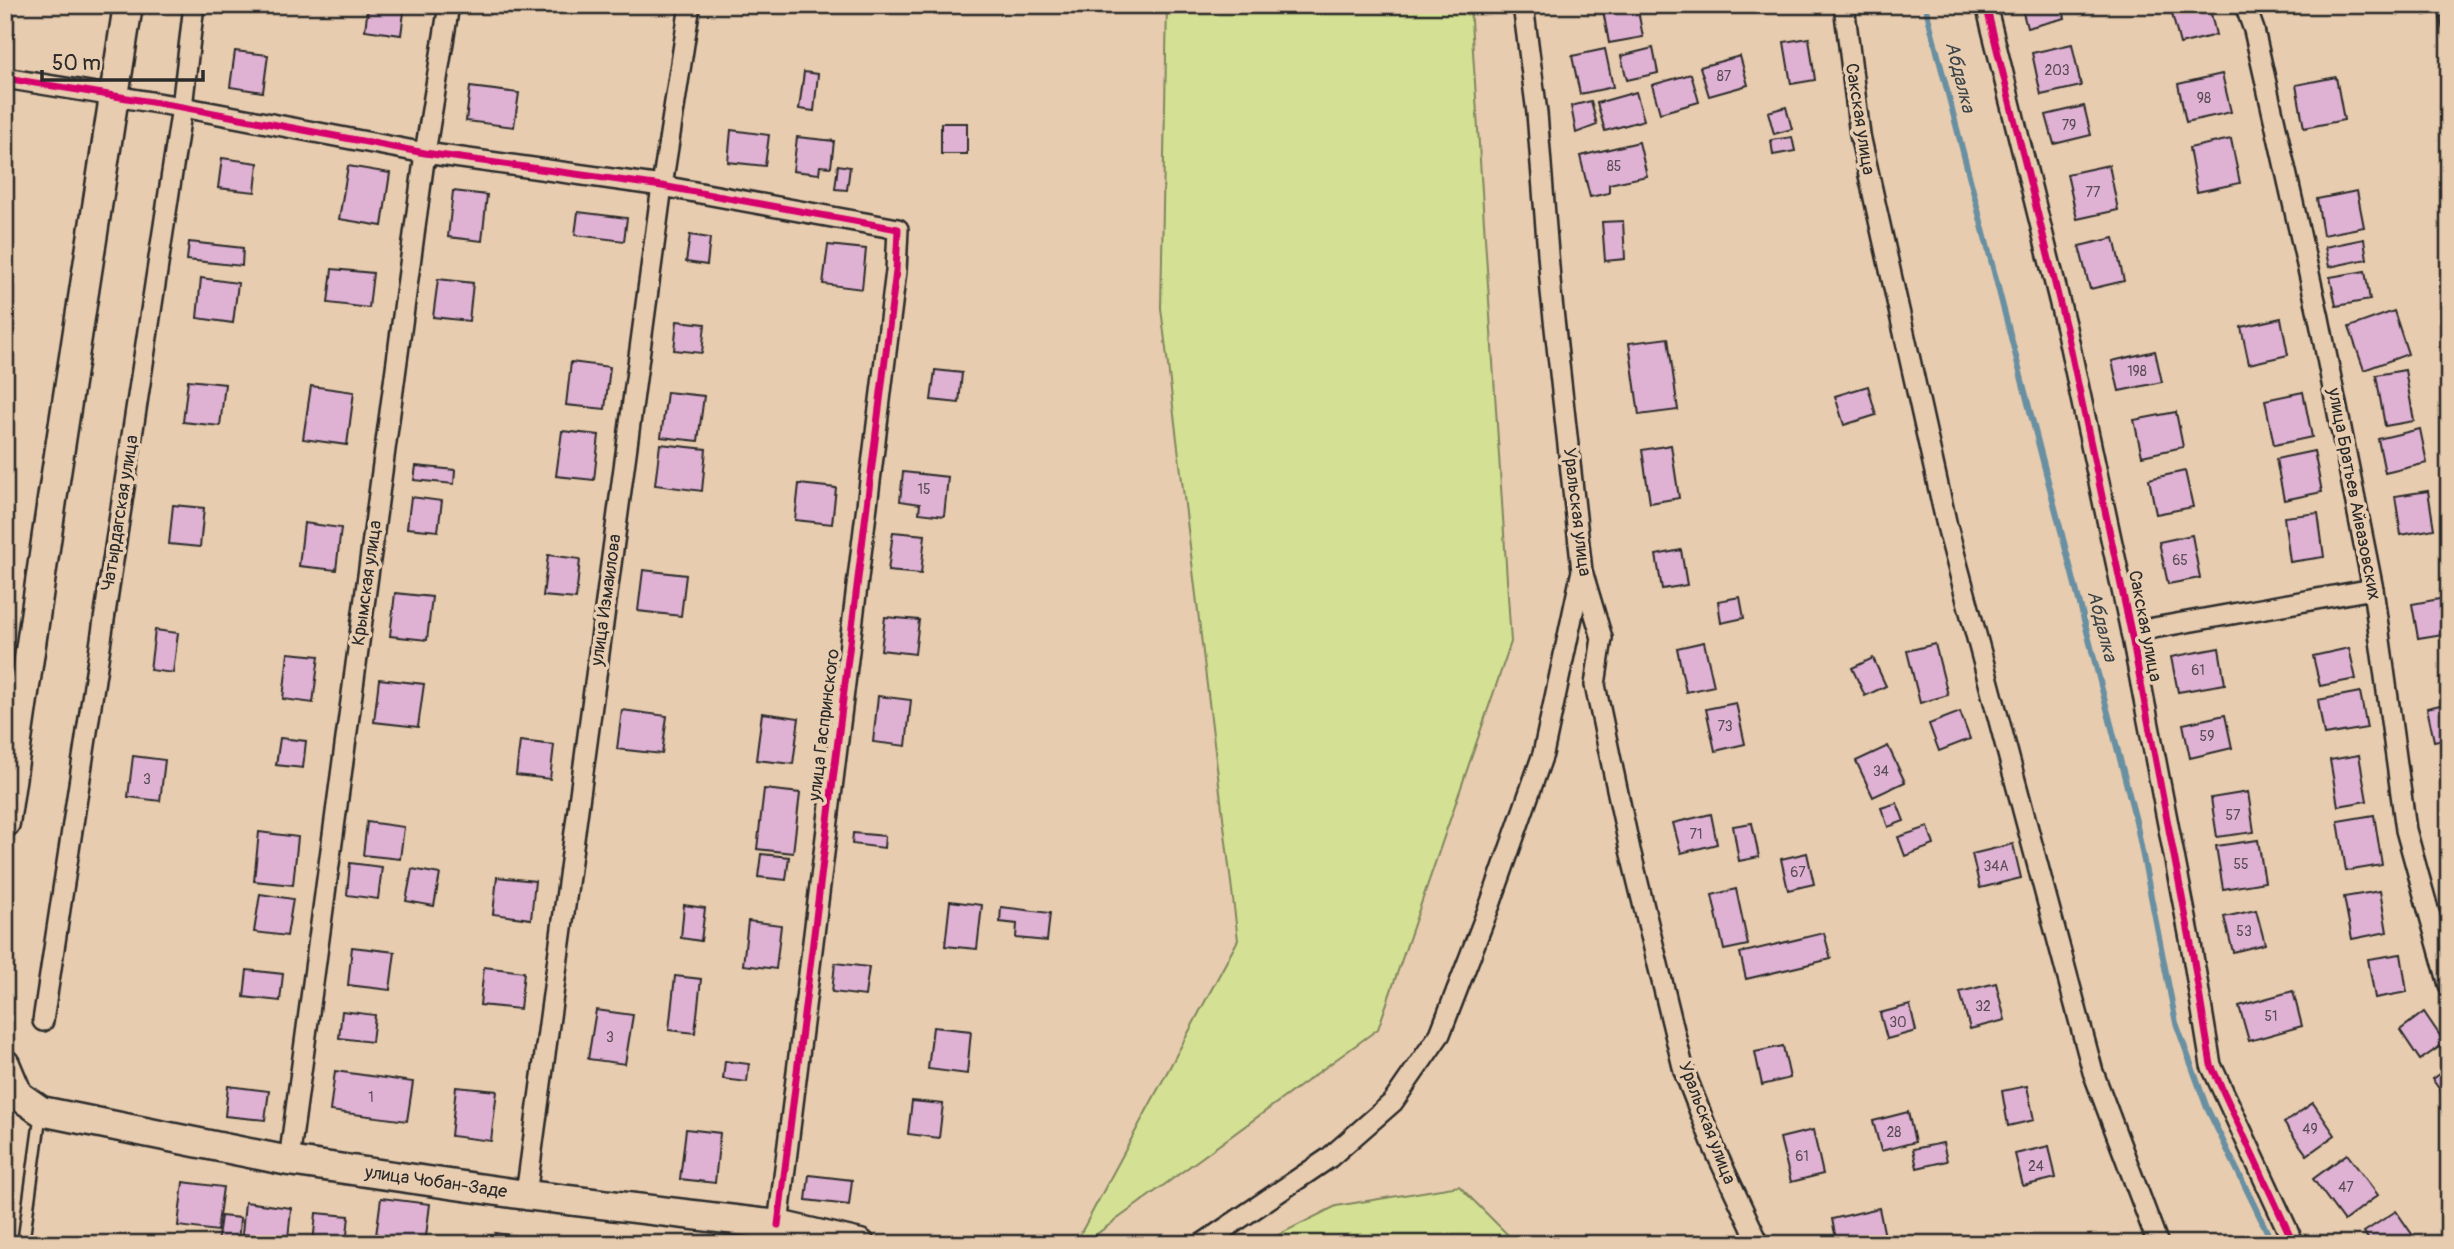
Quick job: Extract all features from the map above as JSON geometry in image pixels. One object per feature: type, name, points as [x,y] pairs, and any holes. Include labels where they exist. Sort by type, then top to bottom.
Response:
[{"type":"main road","points":[[5,823],[128,5]]},
{"type":"main road","points":[[5,1064],[22,1104]]},
{"type":"main road","name":"улица Чобан-Заде","points":[[22,1104],[289,1161],[526,1195],[778,1225],[860,1244]]},
{"type":"street","name":"Чатырдагская улица","points":[[43,1021],[182,107],[194,5]]},
{"type":"street","name":"Крымская улица","points":[[289,1161],[425,153],[449,5]]},
{"type":"street","name":"улица Измаилова","points":[[526,1195],[662,186],[690,5]]},
{"type":"street","name":"Уральская улица","points":[[1523,5],[1537,113],[1551,292],[1582,570],[1602,638],[1595,685],[1630,850],[1685,1071],[1714,1150],[1759,1244]]},
{"type":"street","name":"Сакская улица","points":[[1844,5],[1860,135],[1947,526],[2093,1072],[2158,1244]]},
{"type":"street","name":"Сакская улица","points":[[1986,5],[2066,328],[2131,632],[2211,1065],[2294,1244]]},
{"type":"street","name":"улица Братьев Айвазовских","points":[[2245,5],[2254,30],[2319,318],[2374,589],[2406,830],[2449,985]]},
{"type":"street","points":[[5,78],[182,107],[425,153],[662,186]]},
{"type":"street","name":"улица Гаспринского","points":[[662,186],[898,229],[892,298],[778,1225]]},
{"type":"street","points":[[1202,1244],[1329,1158],[1393,1102],[1440,1034],[1491,902],[1543,754],[1582,570]]},
{"type":"street","points":[[2131,632],[2374,589]]},
{"type":"lane","points":[[22,1104],[23,1244]]},
{"type":"green space","points":[[1167,5],[1470,5],[1511,642],[1378,1029],[1083,1244],[1075,1244],[1238,940],[1161,308]]},
{"type":"green space","points":[[1459,1186],[1517,1244],[1260,1244],[1336,1206]]},
{"type":"building","points":[[1602,5],[1637,5],[1643,37],[1609,43]]},
{"type":"building","points":[[2021,5],[2062,5],[2065,18],[2027,28]]},
{"type":"building","points":[[2209,5],[2216,35],[2180,44],[2172,14]]},
{"type":"building","points":[[2422,5],[2449,5],[2449,10],[2424,15]]},
{"type":"building","points":[[368,7],[404,12],[401,35],[365,30]]},
{"type":"building","points":[[2449,15],[2449,44],[2446,44],[2440,17]]},
{"type":"building","points":[[1809,38],[1815,80],[1791,84],[1784,42]]},
{"type":"building","points":[[2072,44],[2081,86],[2041,95],[2032,53]]},
{"type":"building","points":[[1653,48],[1658,73],[1627,80],[1621,56]]},
{"type":"building","points":[[1605,49],[1613,87],[1580,94],[1572,56]]},
{"type":"building","points":[[235,51],[268,55],[263,92],[230,87]]},
{"type":"building","points":[[1740,56],[1748,85],[1709,96],[1700,67]]},
{"type":"building","points":[[804,72],[818,74],[814,111],[799,109]]},
{"type":"building","points":[[1691,74],[1699,102],[1660,113],[1652,85]]},
{"type":"building","points":[[2222,74],[2231,112],[2186,122],[2178,84]]},
{"type":"building","points":[[2336,77],[2344,120],[2304,128],[2296,85]]},
{"type":"building","points":[[470,87],[519,93],[514,127],[466,121]]},
{"type":"building","points":[[1636,92],[1644,120],[1605,131],[1597,103]]},
{"type":"building","points":[[1591,101],[1597,125],[1576,133],[1571,106]]},
{"type":"building","points":[[2084,106],[2091,135],[2054,144],[2046,115]]},
{"type":"building","points":[[1786,107],[1792,129],[1774,134],[1768,112]]},
{"type":"building","points":[[941,123],[967,123],[967,154],[941,154]]},
{"type":"building","points":[[731,130],[769,135],[765,166],[728,162]]},
{"type":"building","points":[[797,137],[834,141],[831,167],[820,166],[819,174],[793,171]]},
{"type":"building","points":[[1792,137],[1795,151],[1773,155],[1771,140]]},
{"type":"building","points":[[2231,139],[2240,183],[2197,192],[2189,148]]},
{"type":"building","points":[[1639,142],[1647,176],[1609,184],[1609,193],[1590,197],[1580,156]]},
{"type":"building","points":[[222,158],[258,163],[255,192],[218,188]]},
{"type":"building","points":[[838,165],[850,167],[847,190],[835,189]]},
{"type":"building","points":[[2109,165],[2118,210],[2077,219],[2067,174]]},
{"type":"building","points":[[348,166],[390,173],[382,226],[339,219]]},
{"type":"building","points":[[453,191],[487,195],[482,241],[448,237]]},
{"type":"building","points":[[2357,191],[2364,227],[2323,235],[2317,199]]},
{"type":"building","points":[[578,212],[627,218],[624,241],[575,235]]},
{"type":"building","points":[[1623,221],[1625,259],[1605,261],[1602,222]]},
{"type":"building","points":[[690,235],[710,238],[707,265],[686,262]]},
{"type":"building","points":[[2114,238],[2124,281],[2090,289],[2079,246]]},
{"type":"building","points":[[2364,239],[2367,259],[2329,267],[2325,247]]},
{"type":"building","points":[[189,242],[243,248],[242,266],[187,260]]},
{"type":"building","points":[[828,245],[866,249],[862,289],[823,284]]},
{"type":"building","points":[[332,269],[373,273],[369,308],[328,303]]},
{"type":"building","points":[[2365,271],[2370,300],[2336,306],[2330,277]]},
{"type":"building","points":[[201,278],[238,283],[233,323],[197,318]]},
{"type":"building","points":[[438,279],[473,283],[469,321],[433,317]]},
{"type":"building","points":[[2394,311],[2408,354],[2364,370],[2349,327]]},
{"type":"building","points":[[2281,318],[2288,355],[2249,364],[2241,327]]},
{"type":"building","points":[[677,321],[705,324],[702,353],[674,350]]},
{"type":"building","points":[[1668,338],[1678,410],[1639,415],[1629,343]]},
{"type":"building","points":[[2155,351],[2162,382],[2119,391],[2112,361]]},
{"type":"building","points":[[571,362],[610,367],[605,409],[566,405]]},
{"type":"building","points":[[935,370],[962,373],[959,403],[931,400]]},
{"type":"building","points":[[2405,370],[2414,421],[2385,426],[2376,375]]},
{"type":"building","points":[[188,380],[225,384],[220,426],[183,422]]},
{"type":"building","points":[[311,386],[354,392],[347,445],[303,439]]},
{"type":"building","points":[[1868,386],[1876,415],[1844,425],[1835,396]]},
{"type":"building","points":[[667,392],[704,396],[698,441],[661,437]]},
{"type":"building","points":[[2303,392],[2312,437],[2274,445],[2265,400]]},
{"type":"building","points":[[2176,412],[2183,447],[2142,456],[2134,420]]},
{"type":"building","points":[[2420,429],[2427,463],[2385,473],[2378,439]]},
{"type":"building","points":[[562,431],[599,435],[594,480],[556,476]]},
{"type":"building","points":[[660,444],[706,449],[702,491],[655,485]]},
{"type":"building","points":[[1671,445],[1679,498],[1650,503],[1642,450]]},
{"type":"building","points":[[2314,451],[2322,492],[2284,500],[2276,459]]},
{"type":"building","points":[[416,466],[455,470],[454,484],[414,480]]},
{"type":"building","points":[[2185,471],[2193,507],[2156,514],[2149,479]]},
{"type":"building","points":[[903,472],[948,477],[944,516],[919,513],[920,504],[900,501]]},
{"type":"building","points":[[799,484],[836,488],[832,524],[795,520]]},
{"type":"building","points":[[2428,491],[2434,529],[2401,535],[2395,496]]},
{"type":"building","points":[[411,497],[442,501],[438,531],[407,528]]},
{"type":"building","points":[[173,505],[204,508],[200,547],[169,544]]},
{"type":"building","points":[[2318,513],[2324,557],[2290,562],[2284,517]]},
{"type":"building","points":[[304,523],[341,528],[336,570],[299,566]]},
{"type":"building","points":[[893,532],[925,535],[921,574],[888,571]]},
{"type":"building","points":[[2192,535],[2200,578],[2168,584],[2159,542]]},
{"type":"building","points":[[1681,550],[1687,585],[1662,589],[1656,555]]},
{"type":"building","points":[[548,555],[580,559],[576,599],[543,596]]},
{"type":"building","points":[[643,570],[686,575],[681,616],[638,611]]},
{"type":"building","points":[[395,593],[432,597],[427,640],[390,636]]},
{"type":"building","points":[[1740,597],[1744,618],[1721,623],[1718,601]]},
{"type":"building","points":[[2445,598],[2449,633],[2418,638],[2412,604]]},
{"type":"building","points":[[885,617],[919,620],[915,654],[881,650]]},
{"type":"building","points":[[155,630],[178,633],[173,673],[150,670]]},
{"type":"building","points":[[1704,642],[1714,686],[1686,692],[1677,648]]},
{"type":"building","points":[[1935,644],[1948,695],[1920,703],[1907,651]]},
{"type":"building","points":[[2219,648],[2225,684],[2178,692],[2171,657]]},
{"type":"building","points":[[2349,648],[2356,679],[2320,686],[2313,656]]},
{"type":"building","points":[[288,653],[319,656],[313,703],[283,699]]},
{"type":"building","points":[[1873,658],[1886,686],[1865,696],[1852,668]]},
{"type":"building","points":[[379,679],[424,684],[418,727],[374,722]]},
{"type":"building","points":[[2360,692],[2367,728],[2324,735],[2318,700]]},
{"type":"building","points":[[878,696],[911,700],[906,746],[873,742]]},
{"type":"building","points":[[1736,703],[1745,744],[1715,751],[1706,709]]},
{"type":"building","points":[[2449,703],[2449,738],[2434,741],[2427,708]]},
{"type":"building","points":[[622,710],[667,716],[662,754],[617,749]]},
{"type":"building","points":[[1960,712],[1970,739],[1939,751],[1929,724]]},
{"type":"building","points":[[762,713],[799,718],[793,764],[756,760]]},
{"type":"building","points":[[2225,715],[2232,748],[2190,758],[2183,724]]},
{"type":"building","points":[[280,738],[306,741],[303,768],[276,765]]},
{"type":"building","points":[[520,741],[554,745],[550,779],[516,775]]},
{"type":"building","points":[[1888,746],[1905,782],[1873,797],[1856,761]]},
{"type":"building","points":[[2359,755],[2367,801],[2338,806],[2330,760]]},
{"type":"building","points":[[133,756],[165,760],[160,801],[128,797]]},
{"type":"building","points":[[764,789],[800,793],[793,853],[757,849]]},
{"type":"building","points":[[2248,792],[2254,832],[2217,837],[2211,798]]},
{"type":"building","points":[[1897,803],[1904,821],[1888,827],[1881,808]]},
{"type":"building","points":[[1711,814],[1717,844],[1681,853],[1673,823]]},
{"type":"building","points":[[2374,815],[2382,865],[2346,871],[2338,821]]},
{"type":"building","points":[[367,822],[404,827],[400,859],[363,855]]},
{"type":"building","points":[[1752,823],[1759,857],[1739,861],[1733,826]]},
{"type":"building","points":[[1928,827],[1934,845],[1905,856],[1898,837]]},
{"type":"building","points":[[259,832],[298,837],[293,885],[254,881]]},
{"type":"building","points":[[853,833],[885,836],[884,848],[852,844]]},
{"type":"building","points":[[2258,840],[2265,882],[2223,889],[2216,846]]},
{"type":"building","points":[[2013,844],[2021,878],[1980,888],[1972,854]]},
{"type":"building","points":[[1807,853],[1814,884],[1788,890],[1781,859]]},
{"type":"building","points":[[761,854],[789,857],[786,880],[758,877]]},
{"type":"building","points":[[350,863],[382,867],[378,899],[347,895]]},
{"type":"building","points":[[412,869],[440,874],[434,906],[406,901]]},
{"type":"building","points":[[497,877],[535,881],[531,919],[493,914]]},
{"type":"building","points":[[1736,889],[1748,945],[1724,950],[1712,895]]},
{"type":"building","points":[[2380,891],[2387,932],[2352,939],[2344,897]]},
{"type":"building","points":[[260,894],[293,899],[287,936],[254,932]]},
{"type":"building","points":[[950,901],[982,905],[977,949],[945,946]]},
{"type":"building","points":[[684,905],[705,908],[701,941],[681,938]]},
{"type":"building","points":[[1001,907],[1050,913],[1047,941],[1016,938],[1017,924],[1000,922]]},
{"type":"building","points":[[2256,910],[2265,944],[2233,952],[2224,917]]},
{"type":"building","points":[[748,921],[781,925],[776,969],[743,965]]},
{"type":"building","points":[[1824,933],[1831,959],[1746,979],[1740,953]]},
{"type":"building","points":[[352,947],[395,952],[390,990],[348,985]]},
{"type":"building","points":[[2401,954],[2407,992],[2375,998],[2368,959]]},
{"type":"building","points":[[835,963],[869,967],[865,996],[832,992]]},
{"type":"building","points":[[484,967],[524,972],[520,1009],[480,1005]]},
{"type":"building","points":[[247,970],[283,974],[280,1001],[244,997]]},
{"type":"building","points":[[675,976],[701,979],[695,1033],[669,1030]]},
{"type":"building","points":[[1996,983],[2005,1020],[1970,1029],[1960,992]]},
{"type":"building","points":[[2293,991],[2302,1026],[2249,1041],[2239,1006]]},
{"type":"building","points":[[1910,1005],[1916,1031],[1887,1039],[1880,1013]]},
{"type":"building","points":[[596,1010],[633,1015],[625,1064],[588,1059]]},
{"type":"building","points":[[342,1011],[375,1015],[372,1042],[339,1038]]},
{"type":"building","points":[[2424,1012],[2445,1043],[2420,1060],[2400,1030]]},
{"type":"building","points":[[933,1027],[971,1031],[967,1074],[928,1069]]},
{"type":"building","points":[[1783,1046],[1790,1078],[1762,1085],[1755,1052]]},
{"type":"building","points":[[725,1061],[749,1064],[747,1082],[723,1079]]},
{"type":"building","points":[[2449,1067],[2449,1102],[2432,1079]]},
{"type":"building","points":[[335,1071],[413,1082],[407,1121],[330,1111]]},
{"type":"building","points":[[228,1086],[269,1091],[265,1120],[225,1116]]},
{"type":"building","points":[[2027,1086],[2034,1120],[2008,1126],[2002,1091]]},
{"type":"building","points":[[456,1087],[497,1091],[491,1141],[451,1136]]},
{"type":"building","points":[[912,1101],[943,1104],[939,1138],[908,1134]]},
{"type":"building","points":[[2313,1103],[2335,1135],[2307,1155],[2284,1123]]},
{"type":"building","points":[[1908,1112],[1915,1142],[1881,1151],[1873,1121]]},
{"type":"building","points":[[686,1129],[720,1133],[715,1183],[680,1179]]},
{"type":"building","points":[[1813,1130],[1823,1174],[1791,1182],[1780,1138]]},
{"type":"building","points":[[1943,1143],[1947,1161],[1917,1168],[1913,1149]]},
{"type":"building","points":[[2049,1146],[2056,1178],[2023,1186],[2015,1154]]},
{"type":"building","points":[[2347,1154],[2378,1195],[2344,1221],[2313,1179]]},
{"type":"building","points":[[809,1175],[852,1180],[849,1205],[806,1200]]},
{"type":"building","points":[[183,1182],[223,1187],[217,1231],[178,1226]]},
{"type":"building","points":[[381,1198],[430,1204],[425,1244],[375,1243]]},
{"type":"building","points":[[245,1202],[291,1208],[288,1239],[242,1234]]},
{"type":"building","points":[[1879,1208],[1886,1241],[1873,1244],[1837,1244],[1832,1219]]},
{"type":"building","points":[[2396,1211],[2416,1240],[2410,1244],[2371,1244],[2364,1232]]},
{"type":"building","points":[[316,1213],[349,1216],[346,1244],[313,1244]]},
{"type":"building","points":[[221,1216],[240,1218],[238,1244],[217,1244]]},
{"type":"building","points":[[495,1233],[533,1238],[532,1244],[494,1244]]},
{"type":"building","points":[[1998,1235],[1999,1244],[1967,1244],[1967,1240]]},
{"type":"waterway","name":"Абдалка","points":[[1925,5],[2136,821],[2176,1023],[2207,1108],[2273,1244]]},
{"type":"cycle path","points":[[1986,5],[2066,328],[2131,632],[2191,944],[2211,1065],[2294,1244]]},
{"type":"cycle path","points":[[5,78],[182,107],[425,153],[662,186],[898,229],[896,271],[778,1225]]}]
